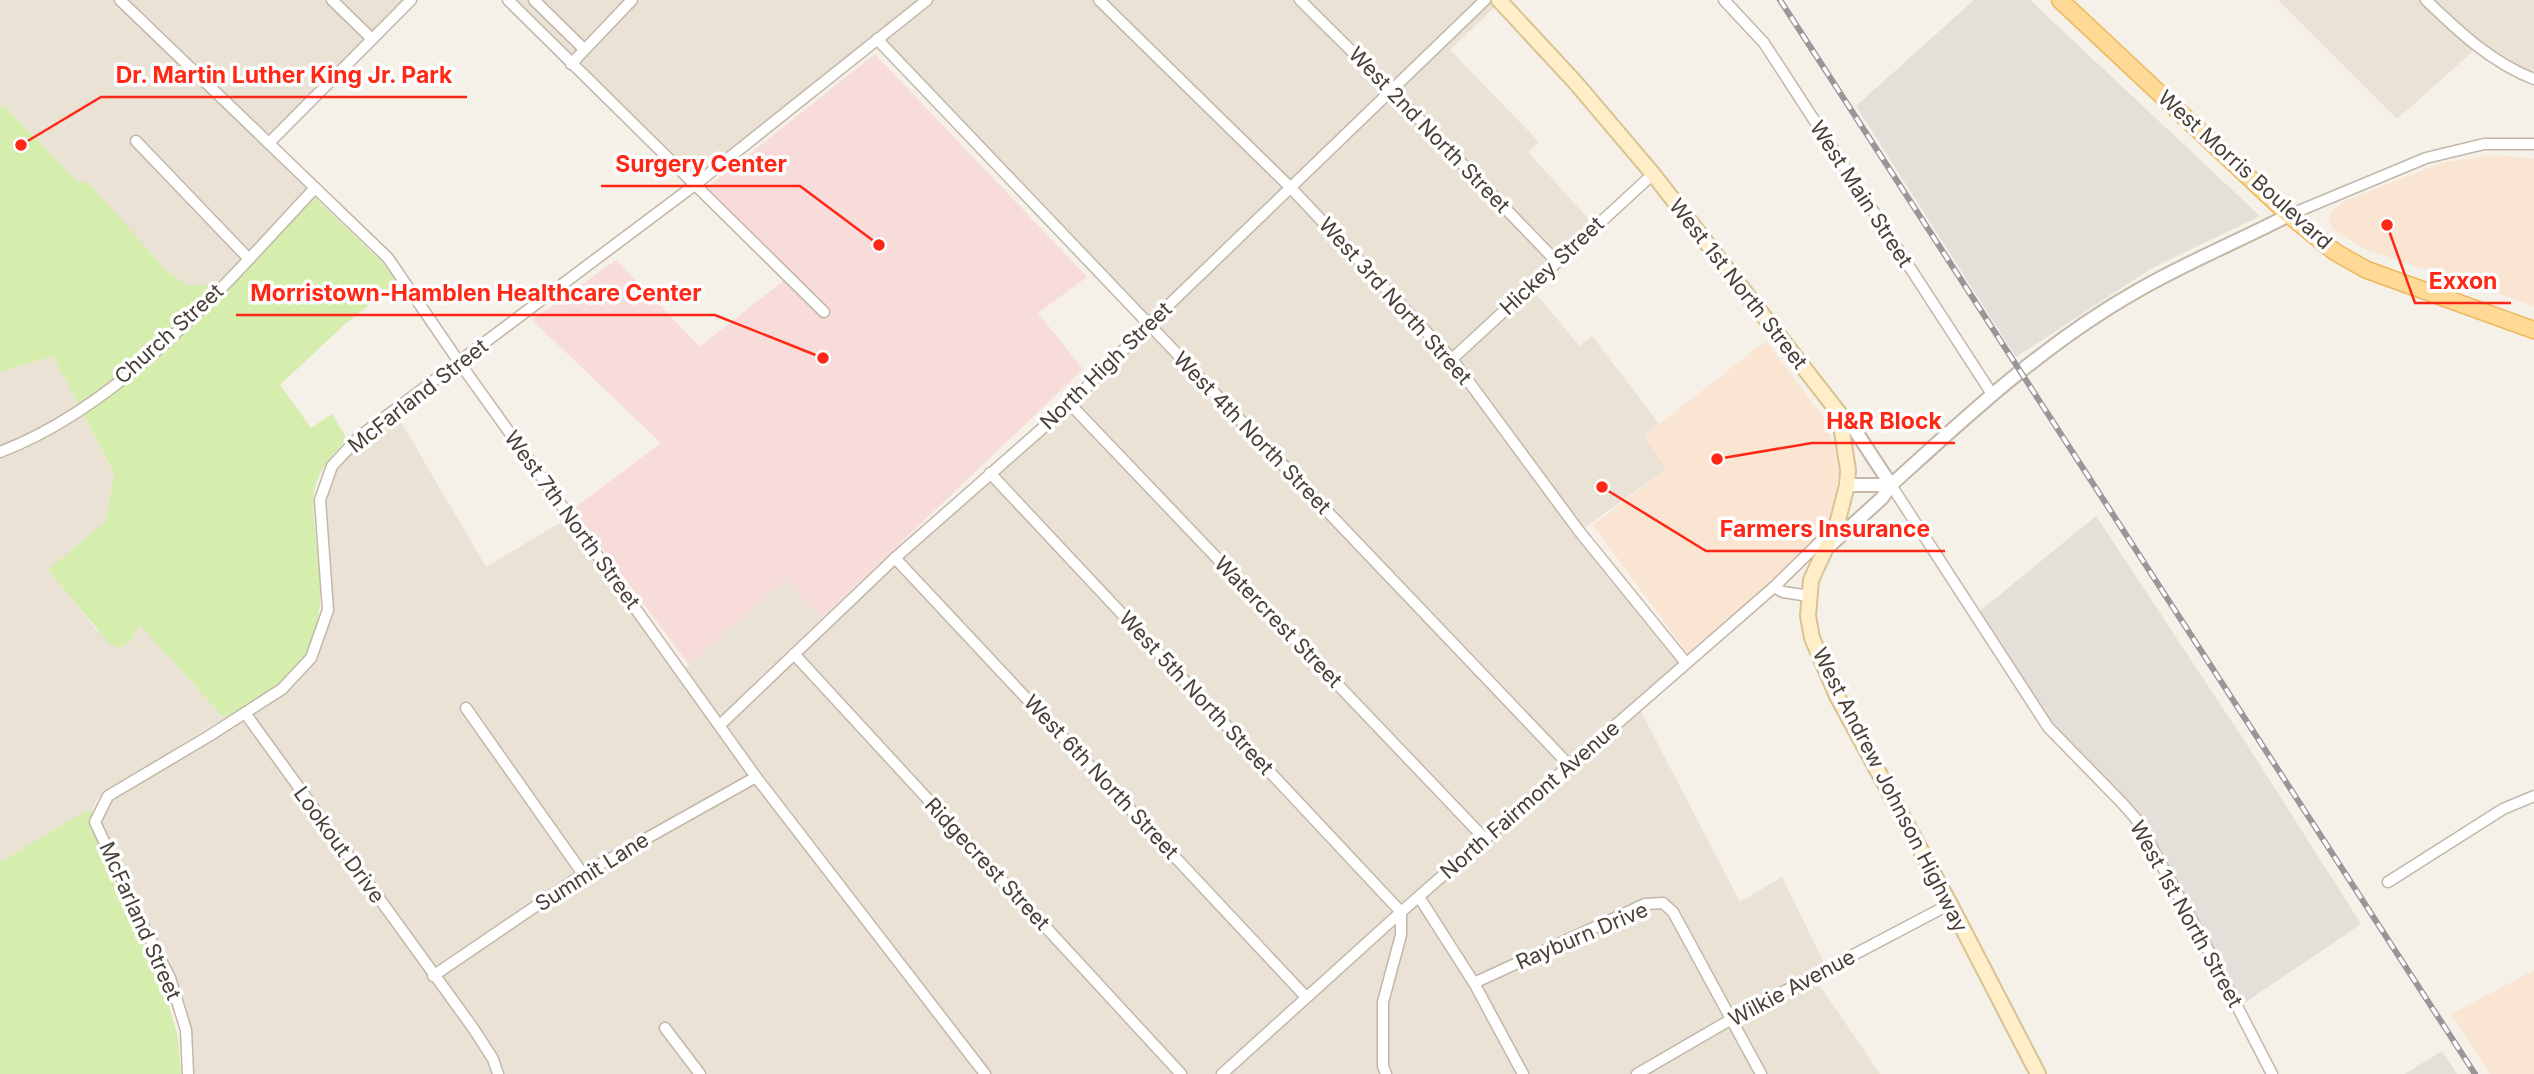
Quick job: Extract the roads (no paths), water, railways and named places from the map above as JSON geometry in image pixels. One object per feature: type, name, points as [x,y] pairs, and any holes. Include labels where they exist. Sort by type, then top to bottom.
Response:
[{"type":"main road","name":"West 1st North Street","points":[[1499,0],[1575,82],[1653,174],[1839,413]]},
{"type":"main road","name":"West Morris Boulevard","points":[[2060,0],[2289,215],[2335,252],[2367,270],[2534,330]]},
{"type":"main road","name":"West Andrew Johnson Highway","points":[[1839,413],[1848,470],[1847,485],[1837,524],[1814,569],[1808,616],[1812,638],[1824,669],[2038,1074]]},
{"type":"street","name":"West 7th North Street","points":[[120,0],[388,258],[458,362],[756,777],[985,1074]]},
{"type":"street","points":[[332,0],[371,38]]},
{"type":"street","points":[[269,143],[411,0]]},
{"type":"street","points":[[508,0],[824,312]]},
{"type":"street","points":[[534,0],[584,49]]},
{"type":"street","points":[[571,64],[632,0]]},
{"type":"street","name":"McFarland Street","points":[[188,1074],[186,1030],[170,978],[95,822],[108,796],[282,689],[311,657],[328,610],[320,500],[332,466],[359,436],[696,184],[928,0]]},
{"type":"street","name":"West 3rd North Street","points":[[1099,0],[1290,187],[1452,359],[1579,531],[1686,663]]},
{"type":"street","name":"West 2nd North Street","points":[[1300,0],[1558,262]]},
{"type":"street","name":"North High Street","points":[[720,724],[895,558],[1070,404],[1148,325],[1485,0]]},
{"type":"street","name":"West Main Street","points":[[1724,0],[1764,43],[1992,394]]},
{"type":"street","points":[[2426,0],[2457,30],[2513,71],[2534,79]]},
{"type":"street","name":"West 4th North Street","points":[[877,39],[1570,766]]},
{"type":"street","points":[[136,141],[249,259]]},
{"type":"street","points":[[1823,551],[1992,394],[2072,333],[2137,291],[2289,215],[2426,158],[2484,144],[2534,144]]},
{"type":"street","name":"Hickey Street","points":[[1452,359],[1653,174]]},
{"type":"street","name":"Church Street","points":[[0,453],[78,413],[153,354],[249,259],[315,188]]},
{"type":"street","name":"Watercrest Street","points":[[1070,404],[1486,840]]},
{"type":"street","name":"West 1st North Street","points":[[1839,413],[1847,418],[2048,727],[2136,819],[2203,940],[2272,1074]]},
{"type":"street","name":"West 5th North Street","points":[[990,473],[1401,912]]},
{"type":"street","points":[[1847,485],[1891,485]]},
{"type":"street","name":"North Fairmont Avenue","points":[[1222,1074],[1401,912],[1774,587],[1837,524]]},
{"type":"street","name":"West 6th North Street","points":[[895,558],[1306,997]]},
{"type":"street","points":[[1774,587],[1783,592],[1809,596]]},
{"type":"street","name":"Ridgecrest Street","points":[[793,654],[1181,1074]]},
{"type":"street","points":[[466,708],[583,874]]},
{"type":"street","name":"Lookout Drive","points":[[245,713],[493,1059],[498,1074]]},
{"type":"street","name":"Summit Lane","points":[[433,976],[583,874],[756,777]]},
{"type":"street","points":[[2388,882],[2503,809],[2534,796]]},
{"type":"street","points":[[1419,897],[1474,983],[1523,1074]]},
{"type":"street","name":"Rayburn Drive","points":[[1474,983],[1645,904],[1663,904],[1673,912],[1761,1074]]},
{"type":"street","name":"Wilkie Avenue","points":[[1637,1074],[1730,1020],[1950,904]]},
{"type":"street","points":[[1384,1071],[1383,1002],[1401,935],[1401,912]]},
{"type":"street","points":[[665,1028],[700,1074]]},
{"type":"railway","points":[[1780,0],[2475,1074]]},
{"type":"place","name":"Dr. Martin Luther King Jr. Park","points":[[21,145]]},
{"type":"place","name":"Exxon","points":[[2387,225]]},
{"type":"place","name":"Surgery Center","points":[[879,245]]},
{"type":"place","name":"Morristown-Hamblen Healthcare Center","points":[[823,358]]},
{"type":"place","name":"H&R Block","points":[[1717,459]]},
{"type":"place","name":"Farmers Insurance","points":[[1602,487]]}]
